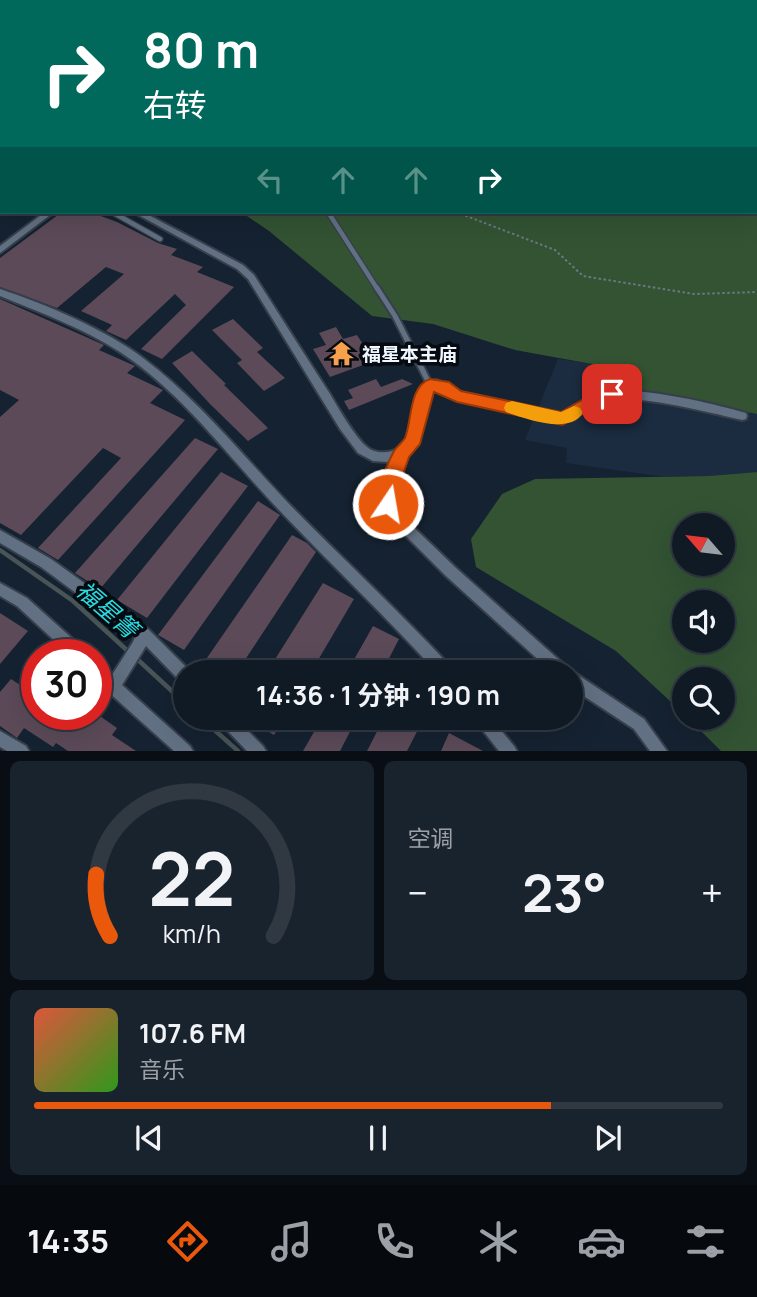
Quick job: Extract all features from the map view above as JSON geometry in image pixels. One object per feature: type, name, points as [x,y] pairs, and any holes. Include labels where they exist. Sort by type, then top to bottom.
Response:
[{"type":"street","points":[[0,250],[47,214]]},
{"type":"street","points":[[141,214],[240,267],[251,277],[344,426],[362,450],[373,456],[387,457],[402,453],[412,444],[425,392],[430,385],[443,386],[457,396],[562,419],[602,396],[612,394],[646,397],[742,416]]},
{"type":"street","points":[[0,292],[97,334],[139,360],[211,425],[285,508],[397,617],[435,660]]},
{"type":"street","points":[[402,453],[390,486],[388,504],[401,523],[549,660]]},
{"type":"street","points":[[0,536],[46,564],[173,666]]},
{"type":"street","points":[[0,589],[22,602],[63,639]]},
{"type":"street","points":[[141,640],[113,685],[185,751]]},
{"type":"street","points":[[583,687],[639,724],[660,751]]},
{"type":"street","points":[[237,730],[258,751]]},
{"type":"street","points":[[490,730],[502,747]]},
{"type":"street","points":[[0,738],[21,751]]},
{"type":"lane","points":[[116,214],[160,239]]},
{"type":"lane","points":[[330,214],[337,220],[395,316],[430,385]]},
{"type":"path","points":[[461,214],[555,250],[583,275],[694,294],[757,292]]},
{"type":"shaded area","points":[[558,359],[592,364],[619,388],[757,414],[757,472],[658,476],[566,463],[567,448],[525,440]]},
{"type":"green space","points":[[244,214],[757,214],[757,414],[619,388],[592,364],[515,350],[433,324],[372,316],[269,231]]},
{"type":"green space","points":[[757,472],[757,751],[721,751],[700,730],[735,730],[735,667],[672,667],[672,703],[616,651],[476,567],[471,539],[502,494],[535,479],[709,476]]},
{"type":"building","points":[[59,214],[95,214],[177,249],[171,255],[203,267],[197,272],[234,287],[162,359],[141,349],[186,305],[175,294],[126,340],[106,331],[112,325],[81,311],[124,274],[106,267],[57,308],[0,287],[0,258]]},
{"type":"building","points":[[0,299],[104,345],[99,350],[135,366],[127,373],[163,390],[150,403],[185,420],[58,560],[38,548],[121,458],[103,448],[21,535],[0,523],[0,417],[19,400],[0,390]]},
{"type":"building","points":[[233,319],[263,348],[257,352],[285,378],[264,391],[237,363],[242,360],[212,330]]},
{"type":"building","points":[[336,327],[343,339],[357,335],[374,361],[330,377],[313,349],[326,345],[319,333]]},
{"type":"building","points":[[192,351],[268,428],[248,441],[210,404],[172,363]]},
{"type":"building","points":[[376,379],[381,387],[402,379],[413,384],[349,410],[344,401],[353,398],[348,390]]},
{"type":"building","points":[[195,438],[218,449],[100,589],[75,573]]},
{"type":"building","points":[[221,472],[248,486],[147,618],[117,600]]},
{"type":"building","points":[[258,501],[280,515],[184,650],[158,635]]},
{"type":"building","points":[[292,535],[307,543],[316,552],[245,660],[206,660]]},
{"type":"building","points":[[323,583],[354,599],[318,660],[275,660]]},
{"type":"building","points":[[0,613],[28,631],[0,664]]},
{"type":"building","points":[[373,626],[399,639],[388,660],[354,660]]},
{"type":"building","points":[[11,679],[21,686],[23,730],[17,738],[0,726],[0,692]]},
{"type":"building","points":[[112,724],[117,728],[112,735],[136,751],[68,751],[56,743],[53,747],[27,730],[112,730]]},
{"type":"building","points":[[315,730],[351,730],[340,751],[303,751]]},
{"type":"building","points":[[378,730],[418,730],[407,751],[367,751]]},
{"type":"building","points":[[449,733],[483,751],[441,751]]},
{"type":"waterway","name":"福星箐","points":[[0,550],[73,601],[130,653]]},
{"type":"waterway","name":"福星箐","points":[[136,658],[173,692]]},
{"type":"waterway","name":"福星箐","points":[[214,730],[238,751]]},
{"type":"slow traffic","points":[[512,408],[562,419],[574,413]]},
{"type":"place","name":"福星本主庙","points":[[342,354]]},
{"type":"route","points":[[388,504],[390,486],[402,453],[412,444],[425,392],[430,385],[443,386],[457,396],[562,419],[602,396],[612,394]]}]
